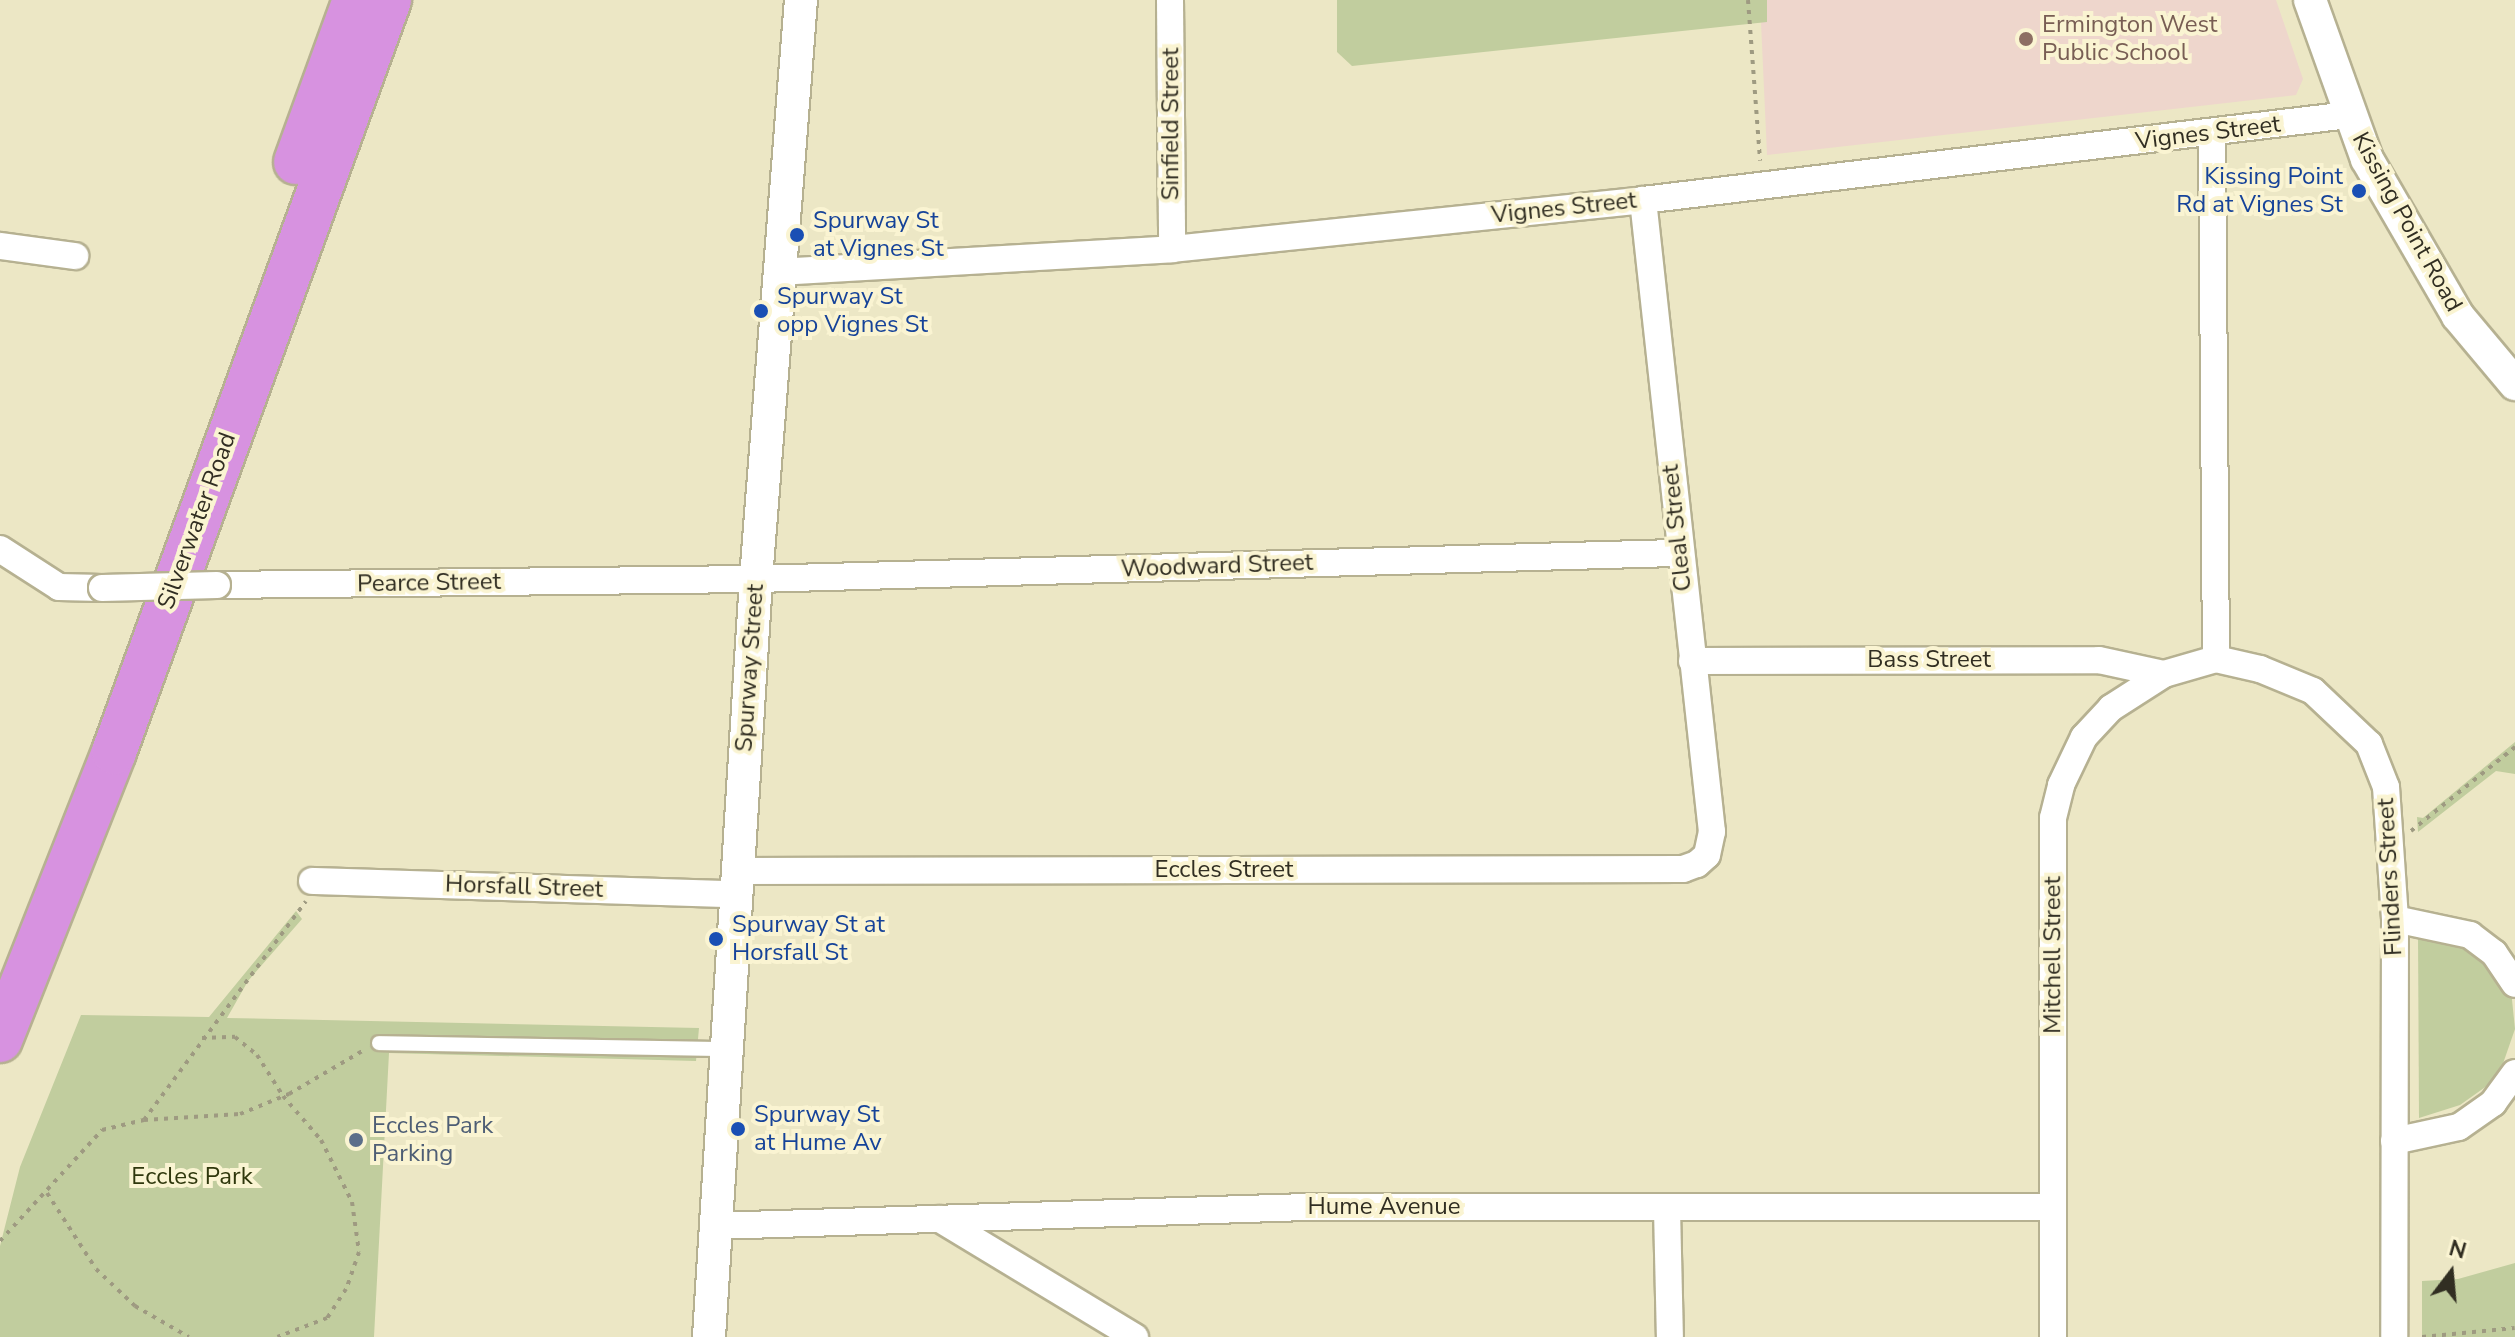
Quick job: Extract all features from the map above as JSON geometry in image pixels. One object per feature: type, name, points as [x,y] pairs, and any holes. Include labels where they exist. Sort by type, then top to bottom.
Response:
[{"type":"highway","name":"Silverwater Road","points":[[0,964],[88,741],[355,0]]},
{"type":"highway","name":"Silverwater Road","points":[[0,1040],[114,752],[389,0]]},
{"type":"street","name":"Spurway Street","points":[[709,1337],[756,579],[801,0]]},
{"type":"street","name":"Sinfield Street","points":[[1170,0],[1172,249]]},
{"type":"street","name":"Kissing Point Road","points":[[2310,0],[2348,115],[2396,215],[2458,316],[2515,384]]},
{"type":"street","name":"Vignes Street","points":[[778,272],[1172,249],[1643,200],[2348,115]]},
{"type":"street","points":[[2212,132],[2216,659]]},
{"type":"street","name":"Cleal Street","points":[[1643,200],[1678,553],[1712,832],[1707,855]]},
{"type":"street","points":[[0,246],[75,256]]},
{"type":"street","name":"Pearce Street","points":[[0,549],[59,587],[756,579]]},
{"type":"street","name":"Woodward Street","points":[[756,579],[1678,553]]},
{"type":"street","name":"Mitchell Street","points":[[2053,1337],[2053,818],[2061,785],[2084,737],[2111,708],[2164,674],[2216,659]]},
{"type":"street","name":"Flinders Street","points":[[2216,659],[2260,669],[2313,691],[2369,744],[2389,809],[2395,919],[2394,1337]]},
{"type":"street","name":"Bass Street","points":[[1692,661],[2099,660],[2164,674]]},
{"type":"street","name":"Eccles Street","points":[[736,883],[1683,869],[1707,855]]},
{"type":"street","name":"Horsfall Street","points":[[312,881],[736,883]]},
{"type":"street","points":[[2395,919],[2470,935],[2494,953],[2515,984]]},
{"type":"street","points":[[2394,1141],[2459,1127],[2493,1103],[2515,1073]]},
{"type":"street","name":"Hume Avenue","points":[[715,1226],[1289,1207],[2052,1207]]},
{"type":"street","points":[[1667,1209],[1670,1337]]},
{"type":"street","points":[[940,1219],[1135,1337]]},
{"type":"lane","points":[[379,1043],[725,1049]]},
{"type":"path","points":[[1748,0],[1762,186]]},
{"type":"path","points":[[2415,829],[2515,747]]},
{"type":"path","points":[[144,1120],[202,1038],[302,911],[312,881]]},
{"type":"path","points":[[202,1038],[235,1037],[247,1044],[283,1096],[321,1140],[339,1170],[352,1202],[359,1252],[346,1289],[327,1318],[277,1337]]},
{"type":"path","points":[[0,1241],[102,1130],[144,1120],[240,1114],[283,1096],[379,1043]]},
{"type":"path","points":[[47,1193],[96,1269],[135,1306],[189,1337]]},
{"type":"path","points":[[2422,1337],[2515,1328]]},
{"type":"shaded area","name":"Ermington West Public School","points":[[1760,0],[2276,0],[2303,79],[2296,95],[1767,155]]},
{"type":"green space","points":[[1337,0],[1767,0],[1767,22],[1352,66],[1337,52]]},
{"type":"green space","points":[[2515,742],[2515,774],[2496,771],[2418,832],[2417,817],[2423,818]]},
{"type":"green space","name":"Eccles Park","points":[[296,911],[302,919],[248,981],[227,1018],[699,1028],[696,1061],[389,1053],[374,1337],[0,1337],[0,1246],[20,1167],[81,1015],[209,1017]]},
{"type":"green space","points":[[2418,932],[2450,936],[2484,955],[2511,990],[2515,1029],[2498,1078],[2460,1105],[2419,1118]]},
{"type":"green space","points":[[2515,1263],[2515,1337],[2422,1337],[2422,1281],[2458,1279]]},
{"type":"place","name":"Ermington West Public School","points":[[2026,39]]},
{"type":"place","name":"Kissing Point Rd at Vignes St","points":[[2359,191]]},
{"type":"place","name":"Spurway St at Vignes St","points":[[797,235]]},
{"type":"place","name":"Spurway St opp Vignes St","points":[[761,311]]},
{"type":"place","name":"Spurway St at Horsfall St","points":[[716,939]]},
{"type":"place","name":"Spurway St at Hume Av","points":[[738,1129]]},
{"type":"place","name":"Eccles Park Parking","points":[[356,1140]]}]
